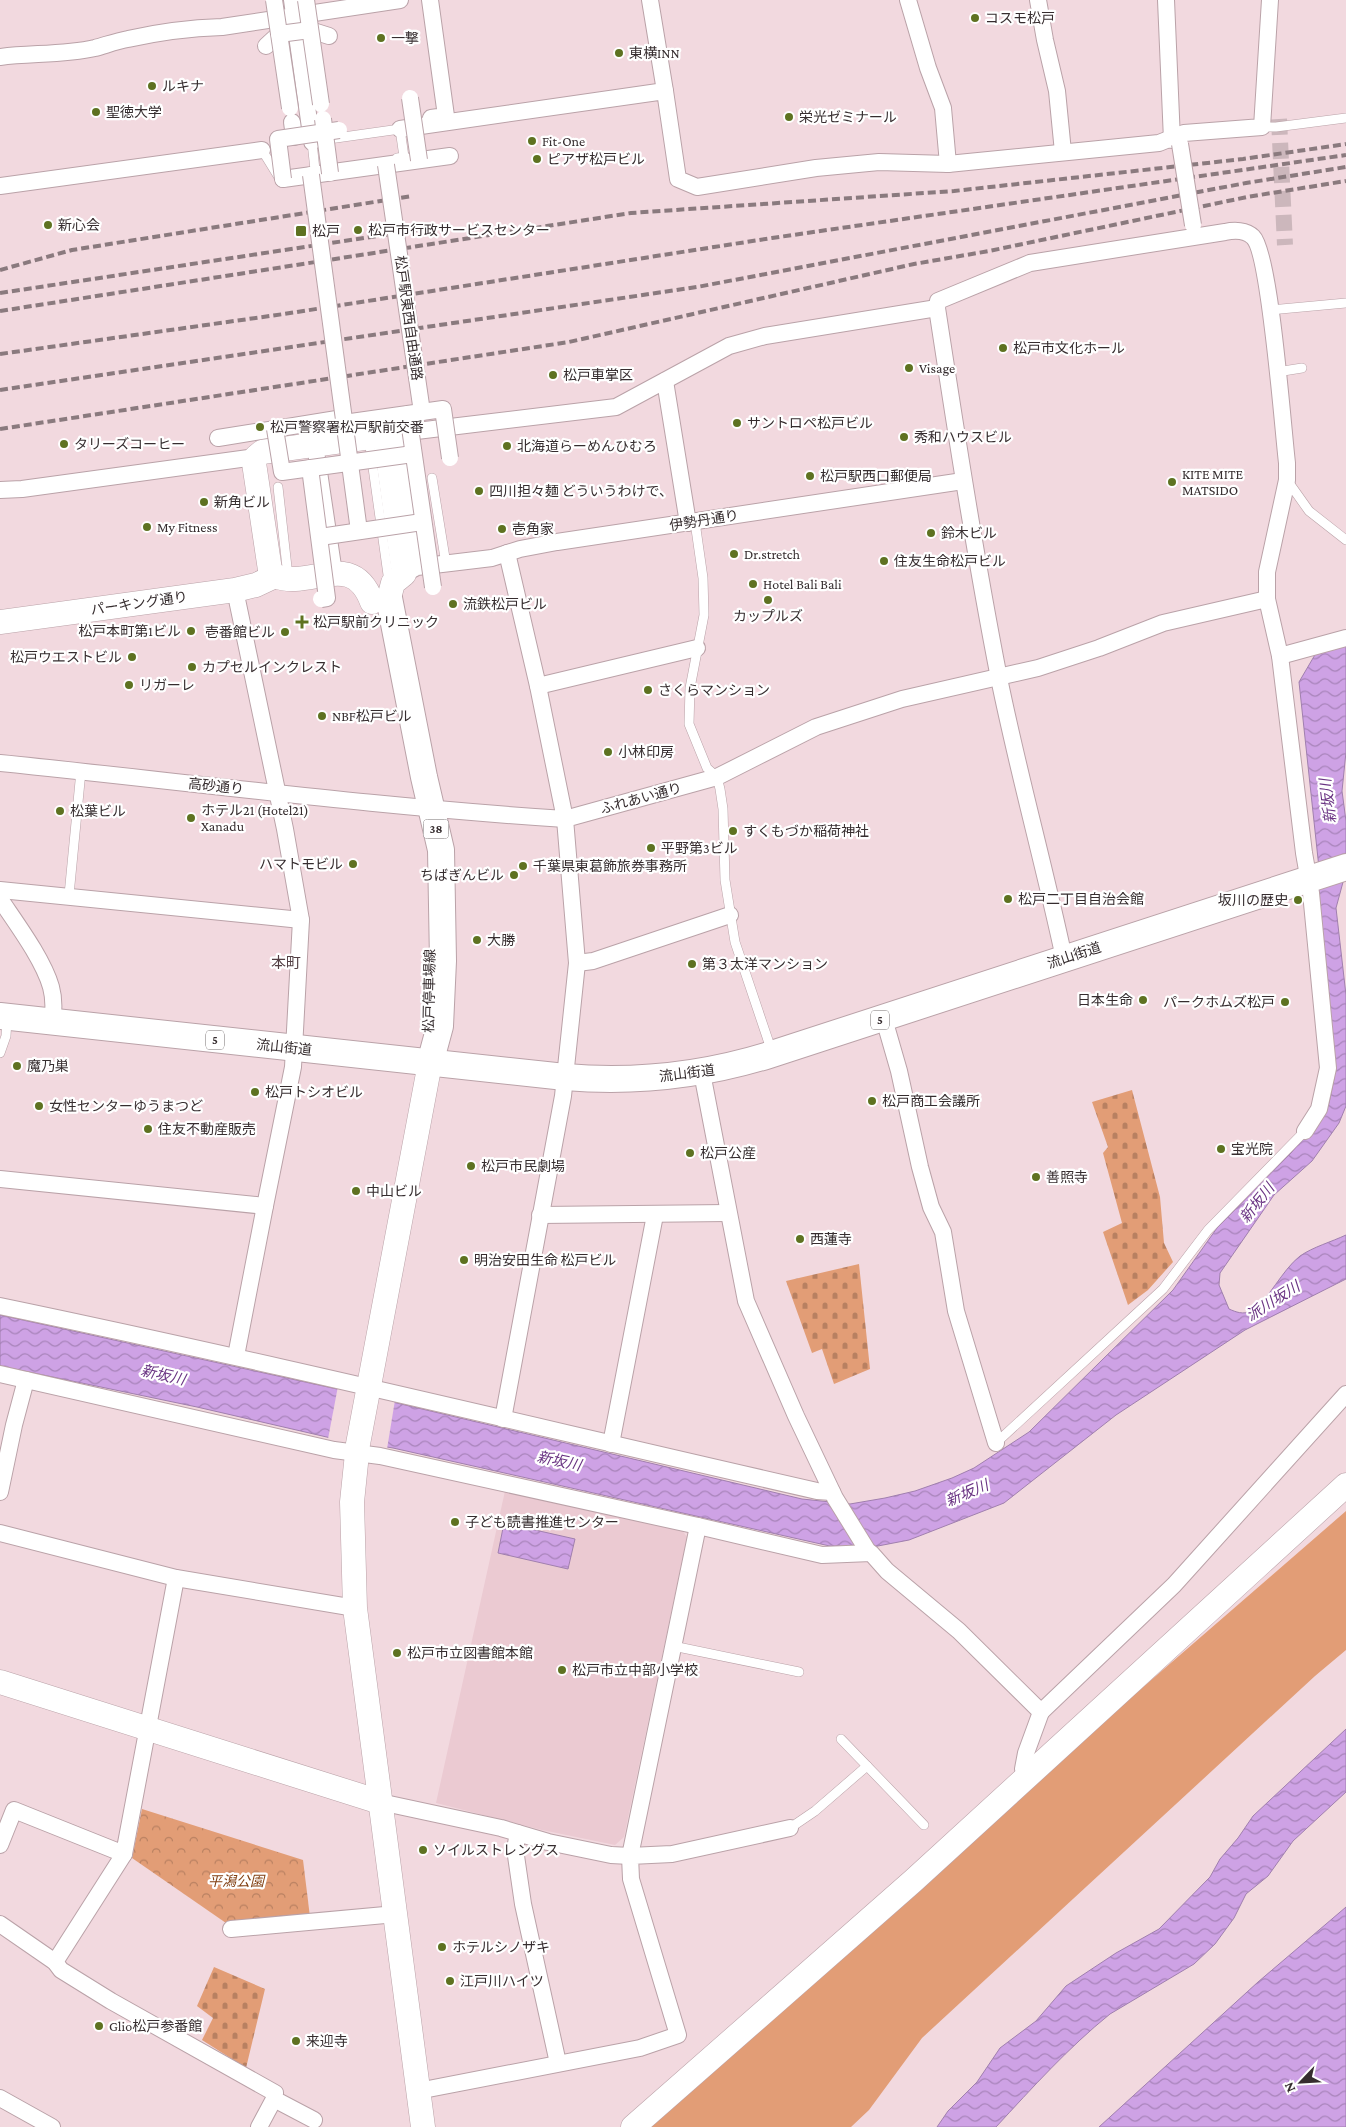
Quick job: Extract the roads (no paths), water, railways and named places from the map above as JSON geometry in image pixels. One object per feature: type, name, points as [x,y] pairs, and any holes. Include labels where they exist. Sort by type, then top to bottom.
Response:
[{"type":"main road","name":"松戸停車場線","points":[[394,586],[424,777],[422,807],[441,850],[443,960],[440,1026],[430,1063]]},
{"type":"main road","name":"流山街道","points":[[4,1016],[565,1077],[625,1079],[702,1073],[732,1066],[884,1019],[1064,958],[1346,867]]},
{"type":"street","points":[[274,0],[292,122],[278,139],[283,179],[450,156]]},
{"type":"street","points":[[292,0],[294,16],[324,125]]},
{"type":"street","points":[[306,0],[324,125],[319,173],[344,421],[359,530]]},
{"type":"street","points":[[0,57],[30,56],[94,48],[144,36],[400,0]]},
{"type":"street","points":[[407,125],[446,116],[430,0]]},
{"type":"street","points":[[650,0],[678,179],[697,187],[834,166],[878,162],[948,164],[1176,142],[1184,133],[1262,127],[1270,0]]},
{"type":"street","points":[[908,0],[928,68],[943,108],[948,164]]},
{"type":"street","points":[[1038,0],[1044,40],[1057,90],[1063,152]]},
{"type":"street","points":[[1166,0],[1176,142],[1193,225]]},
{"type":"street","points":[[266,46],[279,34],[310,30],[329,36]]},
{"type":"street","points":[[407,125],[665,91]]},
{"type":"street","points":[[410,98],[407,125],[419,160]]},
{"type":"street","points":[[292,122],[324,125]]},
{"type":"street","points":[[0,186],[262,150]]},
{"type":"street","name":"松戸駅東西自由通路","points":[[386,165],[397,426],[413,454],[433,587]]},
{"type":"street","points":[[1064,958],[999,677],[963,481],[937,308],[938,301],[1030,263],[1235,230],[1247,233],[1255,238],[1262,258],[1277,372],[1287,480],[1267,572],[1267,599],[1280,656],[1312,878],[1328,1068],[1319,1109],[1304,1131]]},
{"type":"street","points":[[218,438],[344,421],[397,426],[616,407],[729,346],[765,336],[937,308]]},
{"type":"street","points":[[665,381],[691,522]]},
{"type":"street","points":[[281,578],[270,570],[254,463],[256,457],[262,452],[315,446],[397,426],[443,409],[450,458]]},
{"type":"street","points":[[394,586],[397,426]]},
{"type":"street","points":[[275,429],[282,472],[413,454]]},
{"type":"street","points":[[315,446],[334,574]]},
{"type":"street","points":[[0,490],[22,489],[256,457]]},
{"type":"street","points":[[310,468],[327,598],[321,599]]},
{"type":"street","name":"伊勢丹通り","points":[[394,586],[446,564],[492,558],[507,552],[557,542],[963,481]]},
{"type":"street","points":[[320,536],[422,522]]},
{"type":"street","points":[[502,1419],[563,1096],[577,963],[565,818],[538,686],[507,552]]},
{"type":"street","name":"パーキング通り","points":[[0,622],[235,590],[281,578],[334,574],[350,576],[360,580],[368,590],[394,586]]},
{"type":"street","points":[[235,590],[278,792],[301,920],[293,1067],[236,1356]]},
{"type":"street","name":"ふれあい通り","points":[[422,807],[458,812],[565,818],[717,777],[816,727],[902,699],[1038,668],[1099,648],[1163,623],[1267,599]]},
{"type":"street","points":[[1280,656],[1346,638]]},
{"type":"street","points":[[538,686],[696,648]]},
{"type":"street","name":"高砂通り","points":[[0,764],[278,792],[356,802],[422,807]]},
{"type":"street","points":[[0,890],[68,895],[301,920]]},
{"type":"street","points":[[0,899],[42,966],[51,986],[54,1007],[52,1022]]},
{"type":"street","points":[[577,963],[593,961],[730,915]]},
{"type":"street","points":[[884,1019],[899,1072],[931,1207],[943,1232],[956,1311],[996,1443]]},
{"type":"street","points":[[423,2127],[355,1608],[352,1502],[357,1448],[430,1063]]},
{"type":"street","points":[[702,1073],[746,1301],[796,1416],[834,1495],[869,1554]]},
{"type":"street","points":[[0,1179],[265,1206]]},
{"type":"street","points":[[540,1215],[728,1213]]},
{"type":"street","points":[[612,1444],[655,1215]]},
{"type":"street","points":[[0,1306],[236,1356],[834,1495]]},
{"type":"street","points":[[0,1374],[324,1448],[357,1448],[380,1456],[822,1555],[871,1553],[918,1598],[959,1631],[1041,1712]]},
{"type":"street","points":[[0,1492],[14,1425],[26,1380]]},
{"type":"street","points":[[1028,1776],[1023,1769],[1026,1752],[1041,1712],[1174,1585],[1346,1394]]},
{"type":"street","points":[[633,2127],[906,1888],[1346,1485]]},
{"type":"street","points":[[418,2091],[640,2048],[678,2035],[631,1879],[630,1856],[698,1526]]},
{"type":"street","points":[[0,1533],[176,1578],[355,1608]]},
{"type":"street","points":[[55,1962],[124,1854],[146,1729],[176,1578]]},
{"type":"street","points":[[0,1682],[380,1802],[593,1852],[630,1856],[672,1854],[790,1828]]},
{"type":"street","points":[[0,1845],[7,1808],[124,1854]]},
{"type":"street","points":[[518,1833],[515,1849],[523,1904],[558,2063]]},
{"type":"street","points":[[231,1929],[396,1914]]},
{"type":"street","points":[[0,1924],[55,1962],[61,1970],[111,2001],[275,2093],[274,2099],[259,2127]]},
{"type":"street","points":[[0,2098],[52,2127]]},
{"type":"street","points":[[274,2099],[314,2120]]},
{"type":"lane","points":[[1262,127],[1276,128],[1346,118]]},
{"type":"lane","points":[[262,150],[278,176],[319,173],[404,157],[407,125],[324,125]]},
{"type":"lane","points":[[1270,310],[1346,303]]},
{"type":"lane","points":[[1277,372],[1302,368]]},
{"type":"lane","points":[[432,478],[446,564]]},
{"type":"lane","points":[[1287,480],[1309,511],[1346,540]]},
{"type":"lane","points":[[278,486],[281,578]]},
{"type":"lane","points":[[691,522],[703,578],[704,615],[696,648],[690,688],[689,724],[707,768],[717,777],[723,809],[725,880],[735,942],[772,1054]]},
{"type":"lane","points":[[68,895],[81,771]]},
{"type":"lane","points":[[0,1053],[6,1036],[4,1016]]},
{"type":"lane","points":[[996,1443],[1164,1289],[1208,1230],[1304,1131]]},
{"type":"lane","points":[[673,1646],[799,1672]]},
{"type":"lane","points":[[841,1739],[924,1825]]},
{"type":"lane","points":[[790,1828],[814,1811],[867,1766]]},
{"type":"water","points":[[1346,645],[1346,752],[1342,791],[1346,821],[1346,871],[1336,908],[1346,995],[1346,1106],[1339,1123],[1312,1161],[1274,1195],[1220,1273],[1219,1285],[1229,1309],[1240,1313],[1251,1311],[1258,1306],[1287,1269],[1300,1256],[1316,1247],[1346,1235],[1346,1279],[1245,1330],[1116,1415],[1004,1503],[909,1540],[852,1551],[393,1448],[331,1438],[197,1407],[0,1366],[0,1315],[346,1391],[802,1499],[850,1504],[885,1498],[915,1491],[974,1468],[1029,1432],[1173,1290],[1217,1228],[1291,1153],[1317,1123],[1329,1103],[1334,1079],[1317,898],[1319,868],[1299,682],[1316,653]]},
{"type":"water","points":[[504,1523],[575,1539],[568,1569],[498,1553]]},
{"type":"water","points":[[1346,1729],[1346,1792],[1293,1841],[1268,1876],[1246,1894],[1234,1918],[1215,1944],[1194,1964],[1110,2014],[1065,2054],[996,2127],[937,2127],[948,2111],[977,2082],[1000,2048],[1036,2021],[1066,1986],[1116,1953],[1159,1929],[1210,1877],[1220,1859],[1253,1816]]},
{"type":"water","points":[[1346,1907],[1346,2127],[1099,2127],[1258,1982]]},
{"type":"tunnel","points":[[1279,119],[1285,245]]},
{"type":"railway","points":[[0,311],[631,213],[954,191],[1243,159],[1346,144]]},
{"type":"railway","points":[[0,354],[284,314],[772,238],[1346,155]]},
{"type":"railway","points":[[0,390],[697,287],[1246,183],[1346,167]]},
{"type":"railway","points":[[0,429],[569,342],[914,264],[989,251],[1247,197],[1346,181]]},
{"type":"railway","points":[[0,270],[72,250],[412,196]]},
{"type":"railway","points":[[0,293],[417,230]]},
{"type":"place","name":"コスモ松戸","points":[[975,18]]},
{"type":"place","name":"一撃","points":[[381,38]]},
{"type":"place","name":"東横INN","points":[[619,53]]},
{"type":"place","name":"ルキナ","points":[[152,86]]},
{"type":"place","name":"聖徳大学","points":[[96,112]]},
{"type":"place","name":"栄光ゼミナール","points":[[789,117]]},
{"type":"place","name":"Fit-One","points":[[532,141]]},
{"type":"place","name":"ピアザ松戸ビル","points":[[537,159]]},
{"type":"place","name":"新心会","points":[[48,225]]},
{"type":"place","name":"松戸市行政サービスセンター","points":[[358,230]]},
{"type":"place","name":"松戸","points":[[301,231]]},
{"type":"place","name":"松戸市文化ホール","points":[[1003,348]]},
{"type":"place","name":"Visage","points":[[909,368]]},
{"type":"place","name":"松戸車掌区","points":[[553,375]]},
{"type":"place","name":"サントロペ松戸ビル","points":[[737,423]]},
{"type":"place","name":"松戸警察署松戸駅前交番","points":[[260,427]]},
{"type":"place","name":"秀和ハウスビル","points":[[904,437]]},
{"type":"place","name":"タリーズコーヒー","points":[[64,444]]},
{"type":"place","name":"北海道らーめんひむろ","points":[[507,446]]},
{"type":"place","name":"松戸駅西口郵便局","points":[[810,476]]},
{"type":"place","name":"KITE MITE MATSIDO","points":[[1172,482]]},
{"type":"place","name":"四川担々麺 どういうわけで、","points":[[479,491]]},
{"type":"place","name":"新角ビル","points":[[204,502]]},
{"type":"place","name":"My Fitness","points":[[147,527]]},
{"type":"place","name":"壱角家","points":[[502,529]]},
{"type":"place","name":"鈴木ビル","points":[[931,533]]},
{"type":"place","name":"Dr.stretch","points":[[734,554]]},
{"type":"place","name":"住友生命松戸ビル","points":[[884,561]]},
{"type":"place","name":"Hotel Bali Bali","points":[[753,584]]},
{"type":"place","name":"カップルズ","points":[[768,600]]},
{"type":"place","name":"流鉄松戸ビル","points":[[453,604]]},
{"type":"place","name":"松戸駅前クリニック","points":[[302,622]]},
{"type":"place","name":"松戸本町第1ビル","points":[[191,631]]},
{"type":"place","name":"壱番館ビル","points":[[285,632]]},
{"type":"place","name":"松戸ウエストビル","points":[[132,657]]},
{"type":"place","name":"カプセルインクレスト","points":[[192,667]]},
{"type":"place","name":"リガーレ","points":[[129,685]]},
{"type":"place","name":"さくらマンション","points":[[648,690]]},
{"type":"place","name":"NBF松戸ビル","points":[[322,716]]},
{"type":"place","name":"小林印房","points":[[608,752]]},
{"type":"place","name":"松葉ビル","points":[[60,811]]},
{"type":"place","name":"ホテル21 (Hotel21) Xanadu","points":[[191,818]]},
{"type":"place","name":"すくもづか稲荷神社","points":[[733,831]]},
{"type":"place","name":"平野第3ビル","points":[[651,848]]},
{"type":"place","name":"ハマトモビル","points":[[353,864]]},
{"type":"place","name":"千葉県東葛飾旅券事務所","points":[[523,866]]},
{"type":"place","name":"ちばぎんビル","points":[[514,875]]},
{"type":"place","name":"松戸二丁目自治会館","points":[[1008,899]]},
{"type":"place","name":"坂川の歴史","points":[[1298,900]]},
{"type":"place","name":"大勝","points":[[477,940]]},
{"type":"place","name":"第３太洋マンション","points":[[692,964]]},
{"type":"place","name":"日本生命","points":[[1143,1000]]},
{"type":"place","name":"パークホムズ松戸","points":[[1285,1002]]},
{"type":"place","name":"魔乃巣","points":[[17,1066]]},
{"type":"place","name":"松戸トシオビル","points":[[255,1092]]},
{"type":"place","name":"松戸商工会議所","points":[[872,1101]]},
{"type":"place","name":"女性センターゆうまつど","points":[[39,1106]]},
{"type":"place","name":"住友不動産販売","points":[[148,1129]]},
{"type":"place","name":"宝光院","points":[[1221,1149]]},
{"type":"place","name":"松戸公産","points":[[690,1153]]},
{"type":"place","name":"松戸市民劇場","points":[[471,1166]]},
{"type":"place","name":"善照寺","points":[[1036,1177]]},
{"type":"place","name":"中山ビル","points":[[356,1191]]},
{"type":"place","name":"西蓮寺","points":[[800,1239]]},
{"type":"place","name":"明治安田生命 松戸ビル","points":[[464,1260]]},
{"type":"place","name":"子ども読書推進センター","points":[[455,1522]]},
{"type":"place","name":"松戸市立図書館本館","points":[[397,1653]]},
{"type":"place","name":"松戸市立中部小学校","points":[[562,1670]]},
{"type":"place","name":"ソイルストレングス","points":[[423,1850]]},
{"type":"place","name":"ホテルシノザキ","points":[[442,1947]]},
{"type":"place","name":"江戸川ハイツ","points":[[450,1981]]},
{"type":"place","name":"Glio松戸参番館","points":[[99,2026]]},
{"type":"place","name":"来迎寺","points":[[296,2041]]},
{"type":"district","name":"本町","points":[[286,963]]},
{"type":"water label","name":"新坂川","points":[[1328,801]]},
{"type":"water label","name":"新坂川","points":[[1257,1203]]},
{"type":"water label","name":"派川坂川","points":[[1273,1301]]},
{"type":"water label","name":"新坂川","points":[[163,1375]]},
{"type":"water label","name":"新坂川","points":[[559,1461]]},
{"type":"water label","name":"新坂川","points":[[967,1493]]},
{"type":"park label","name":"平潟公園","points":[[236,1881]]}]
